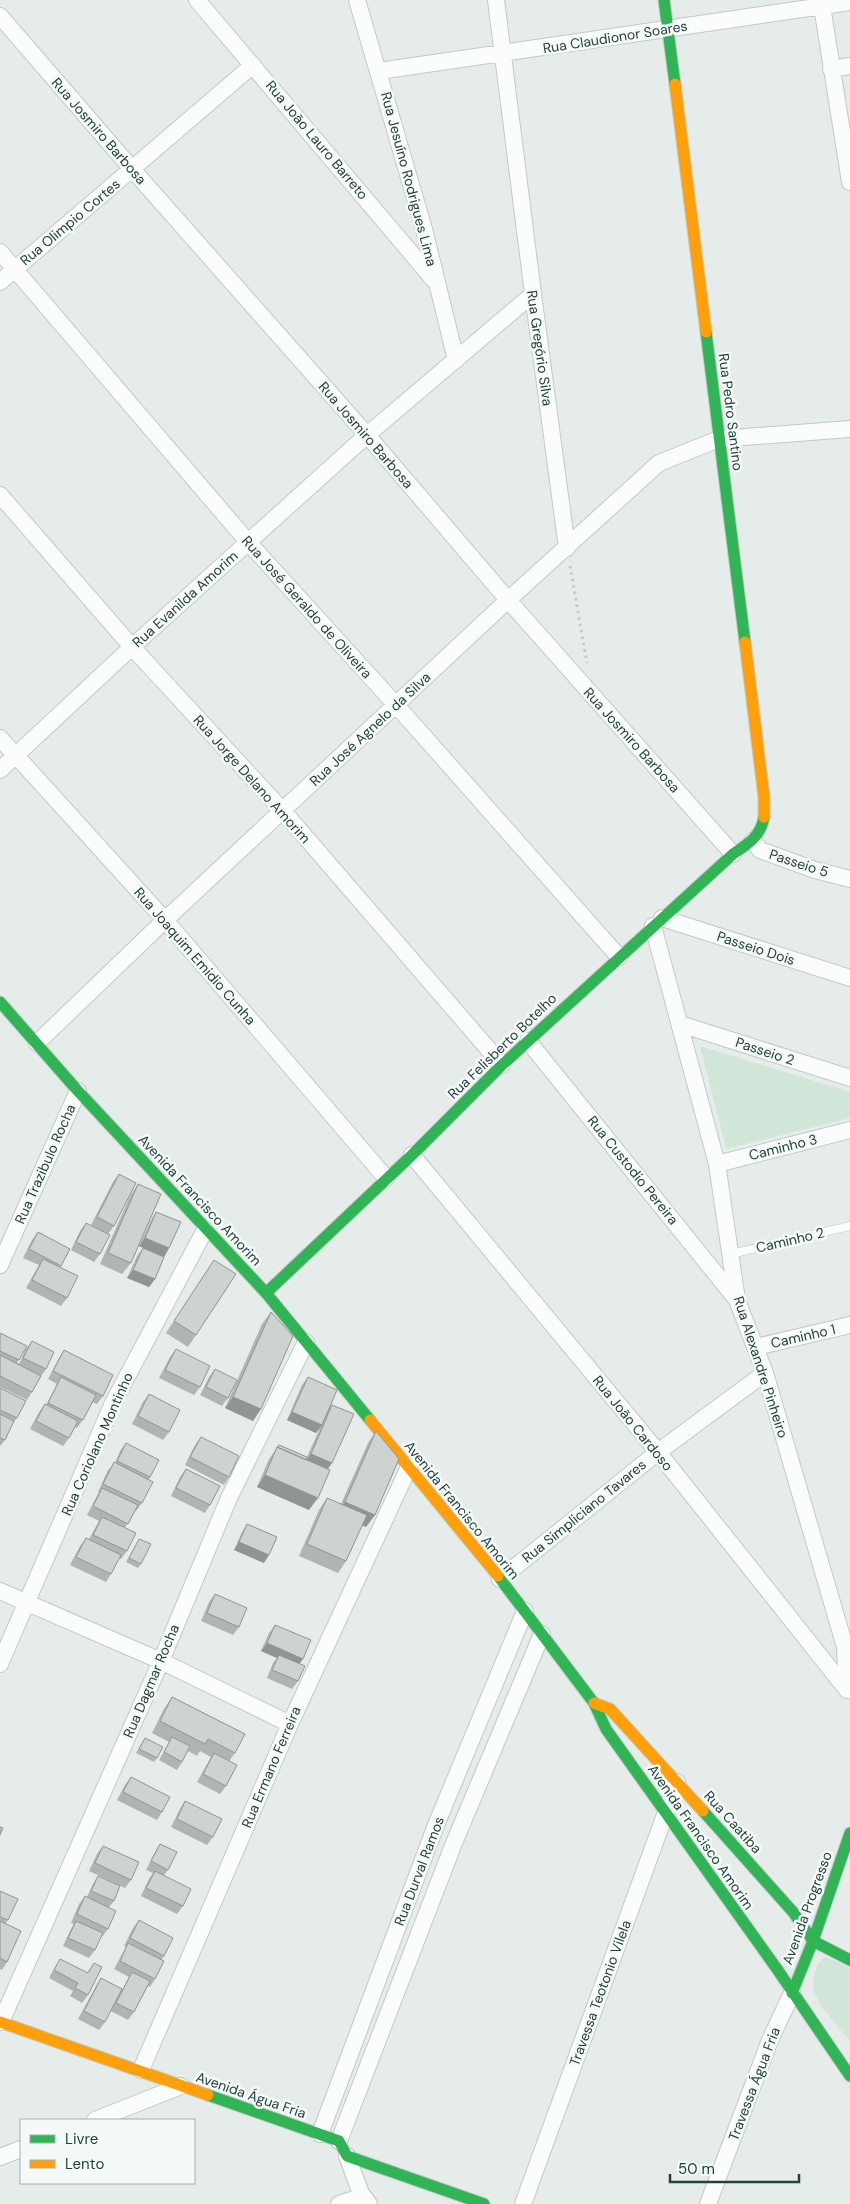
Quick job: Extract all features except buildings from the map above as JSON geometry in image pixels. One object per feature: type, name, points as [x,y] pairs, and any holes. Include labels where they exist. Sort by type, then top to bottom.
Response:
[{"type":"street","name":"Rua João Lauro Barreto","points":[[197,0],[436,282]]},
{"type":"street","name":"Rua Jesuíno Rodrigues Lima","points":[[357,0],[424,229],[456,360]]},
{"type":"street","name":"Rua Gregório Silva","points":[[496,0],[567,548]]},
{"type":"street","name":"Rua Pedro Santino","points":[[664,0],[764,797],[764,828]]},
{"type":"street","name":"Rua Claudionor Soares","points":[[379,71],[669,29],[821,3],[850,2]]},
{"type":"street","points":[[821,3],[850,181]]},
{"type":"street","name":"Rua Josmiro Barbosa","points":[[0,16],[132,169],[367,435],[508,600],[733,854]]},
{"type":"street","name":"Rua Olimpio Cortes","points":[[0,282],[254,65]]},
{"type":"street","points":[[831,69],[850,66]]},
{"type":"street","name":"Rua José Geraldo de Oliveira","points":[[0,252],[248,542],[396,705],[619,957]]},
{"type":"street","name":"Rua Evanilda Amorim","points":[[0,770],[132,647],[367,435],[533,294]]},
{"type":"street","name":"Rua José Agnelo da Silva","points":[[38,1043],[165,920],[508,600],[659,463],[719,439],[850,429]]},
{"type":"street","name":"Rua Jorge Delano Amorim","points":[[0,495],[132,647],[283,811],[502,1065]]},
{"type":"street","name":"Rua Joaquim Emidio Cunha","points":[[0,738],[165,920],[386,1178]]},
{"type":"street","name":"Rua Felisberto Botelho","points":[[266,1294],[412,1155],[502,1065],[733,854],[753,841],[764,828]]},
{"type":"street","name":"Passeio 5","points":[[753,841],[760,850],[815,870],[850,879]]},
{"type":"street","name":"Passeio Dois","points":[[658,922],[850,978]]},
{"type":"street","name":"Rua Alexandre Pinheiro","points":[[658,922],[680,1024],[717,1164],[737,1300],[765,1373],[845,1647],[848,1692]]},
{"type":"street","name":"Avenida Francisco Amorim","points":[[0,1002],[38,1043],[78,1091],[266,1294],[500,1579],[594,1703],[606,1728],[777,1969],[792,1994],[850,2076]]},
{"type":"street","name":"Passeio 2","points":[[680,1024],[850,1078]]},
{"type":"street","name":"Rua Custodio Pereira","points":[[528,1041],[737,1300]]},
{"type":"street","name":"Rua Trazibulo Rocha","points":[[0,1265],[78,1091]]},
{"type":"street","name":"Caminho 3","points":[[717,1164],[850,1130]]},
{"type":"street","name":"Rua João Cardoso","points":[[412,1155],[658,1452],[848,1692]]},
{"type":"street","name":"Rua Coriolano Montinho","points":[[0,1664],[113,1403],[205,1230]]},
{"type":"street","name":"Caminho 1","points":[[756,1347],[850,1325]]},
{"type":"street","name":"Rua Dagmar Rocha","points":[[1,2022],[161,1661],[229,1498],[306,1342]]},
{"type":"street","name":"Rua Simpliciano Tavares","points":[[500,1579],[658,1452],[765,1373]]},
{"type":"street","name":"Rua Ermano Ferreira","points":[[141,2070],[290,1724],[408,1467]]},
{"type":"street","points":[[0,1591],[161,1661],[290,1724]]},
{"type":"street","name":"Rua Durval Ramos","points":[[320,2134],[436,1825],[525,1611]]},
{"type":"street","name":"Rua Durval Ramos","points":[[339,2141],[454,1843],[542,1634]]},
{"type":"street","name":"Rua Caatiba","points":[[594,1703],[610,1709],[792,1912],[813,1941],[850,1960]]},
{"type":"street","name":"Travessa Teotonio Vilela","points":[[523,2204],[677,1782]]},
{"type":"street","name":"Avenida Progresso","points":[[792,1994],[813,1941],[850,1833]]},
{"type":"street","name":"Travessa Água Fria","points":[[708,2204],[770,2040],[792,1994]]},
{"type":"street","name":"Avenida Água Fria","points":[[1,2022],[339,2141]]},
{"type":"street","points":[[98,2119],[181,2086]]},
{"type":"street","points":[[339,2141],[366,2201],[339,2204]]},
{"type":"street","points":[[0,2157],[20,2149]]},
{"type":"street","points":[[347,2156],[484,2204]]},
{"type":"lane","name":"Caminho 2","points":[[731,1254],[850,1226]]},
{"type":"path","points":[[567,548],[587,666]]},
{"type":"green space","points":[[700,1046],[850,1092],[850,1118],[726,1149]]},
{"type":"green space","points":[[826,1957],[850,1968],[850,2041],[823,2008],[814,1991],[814,1974],[819,1964]]},
{"type":"traffic: fast","points":[[664,0],[675,84]]},
{"type":"traffic: fast","points":[[706,332],[745,642]]},
{"type":"traffic: fast","points":[[266,1293],[412,1155],[502,1065],[733,854],[753,839],[760,829],[764,817]]},
{"type":"traffic: fast","points":[[0,1002],[78,1091],[266,1293],[370,1420]]},
{"type":"traffic: fast","points":[[498,1576],[594,1703],[606,1729],[777,1969],[850,2076]]},
{"type":"traffic: fast","points":[[703,1811],[793,1912],[813,1941],[850,1960]]},
{"type":"traffic: fast","points":[[792,1993],[813,1941],[850,1833]]},
{"type":"traffic: fast","points":[[208,2095],[339,2141],[347,2156],[484,2204]]},
{"type":"traffic: slow","points":[[675,84],[706,332]]},
{"type":"traffic: slow","points":[[745,642],[764,797],[764,817]]},
{"type":"traffic: slow","points":[[370,1420],[498,1576]]},
{"type":"traffic: slow","points":[[594,1703],[610,1709],[703,1811]]},
{"type":"traffic: slow","points":[[0,2022],[208,2095]]}]
